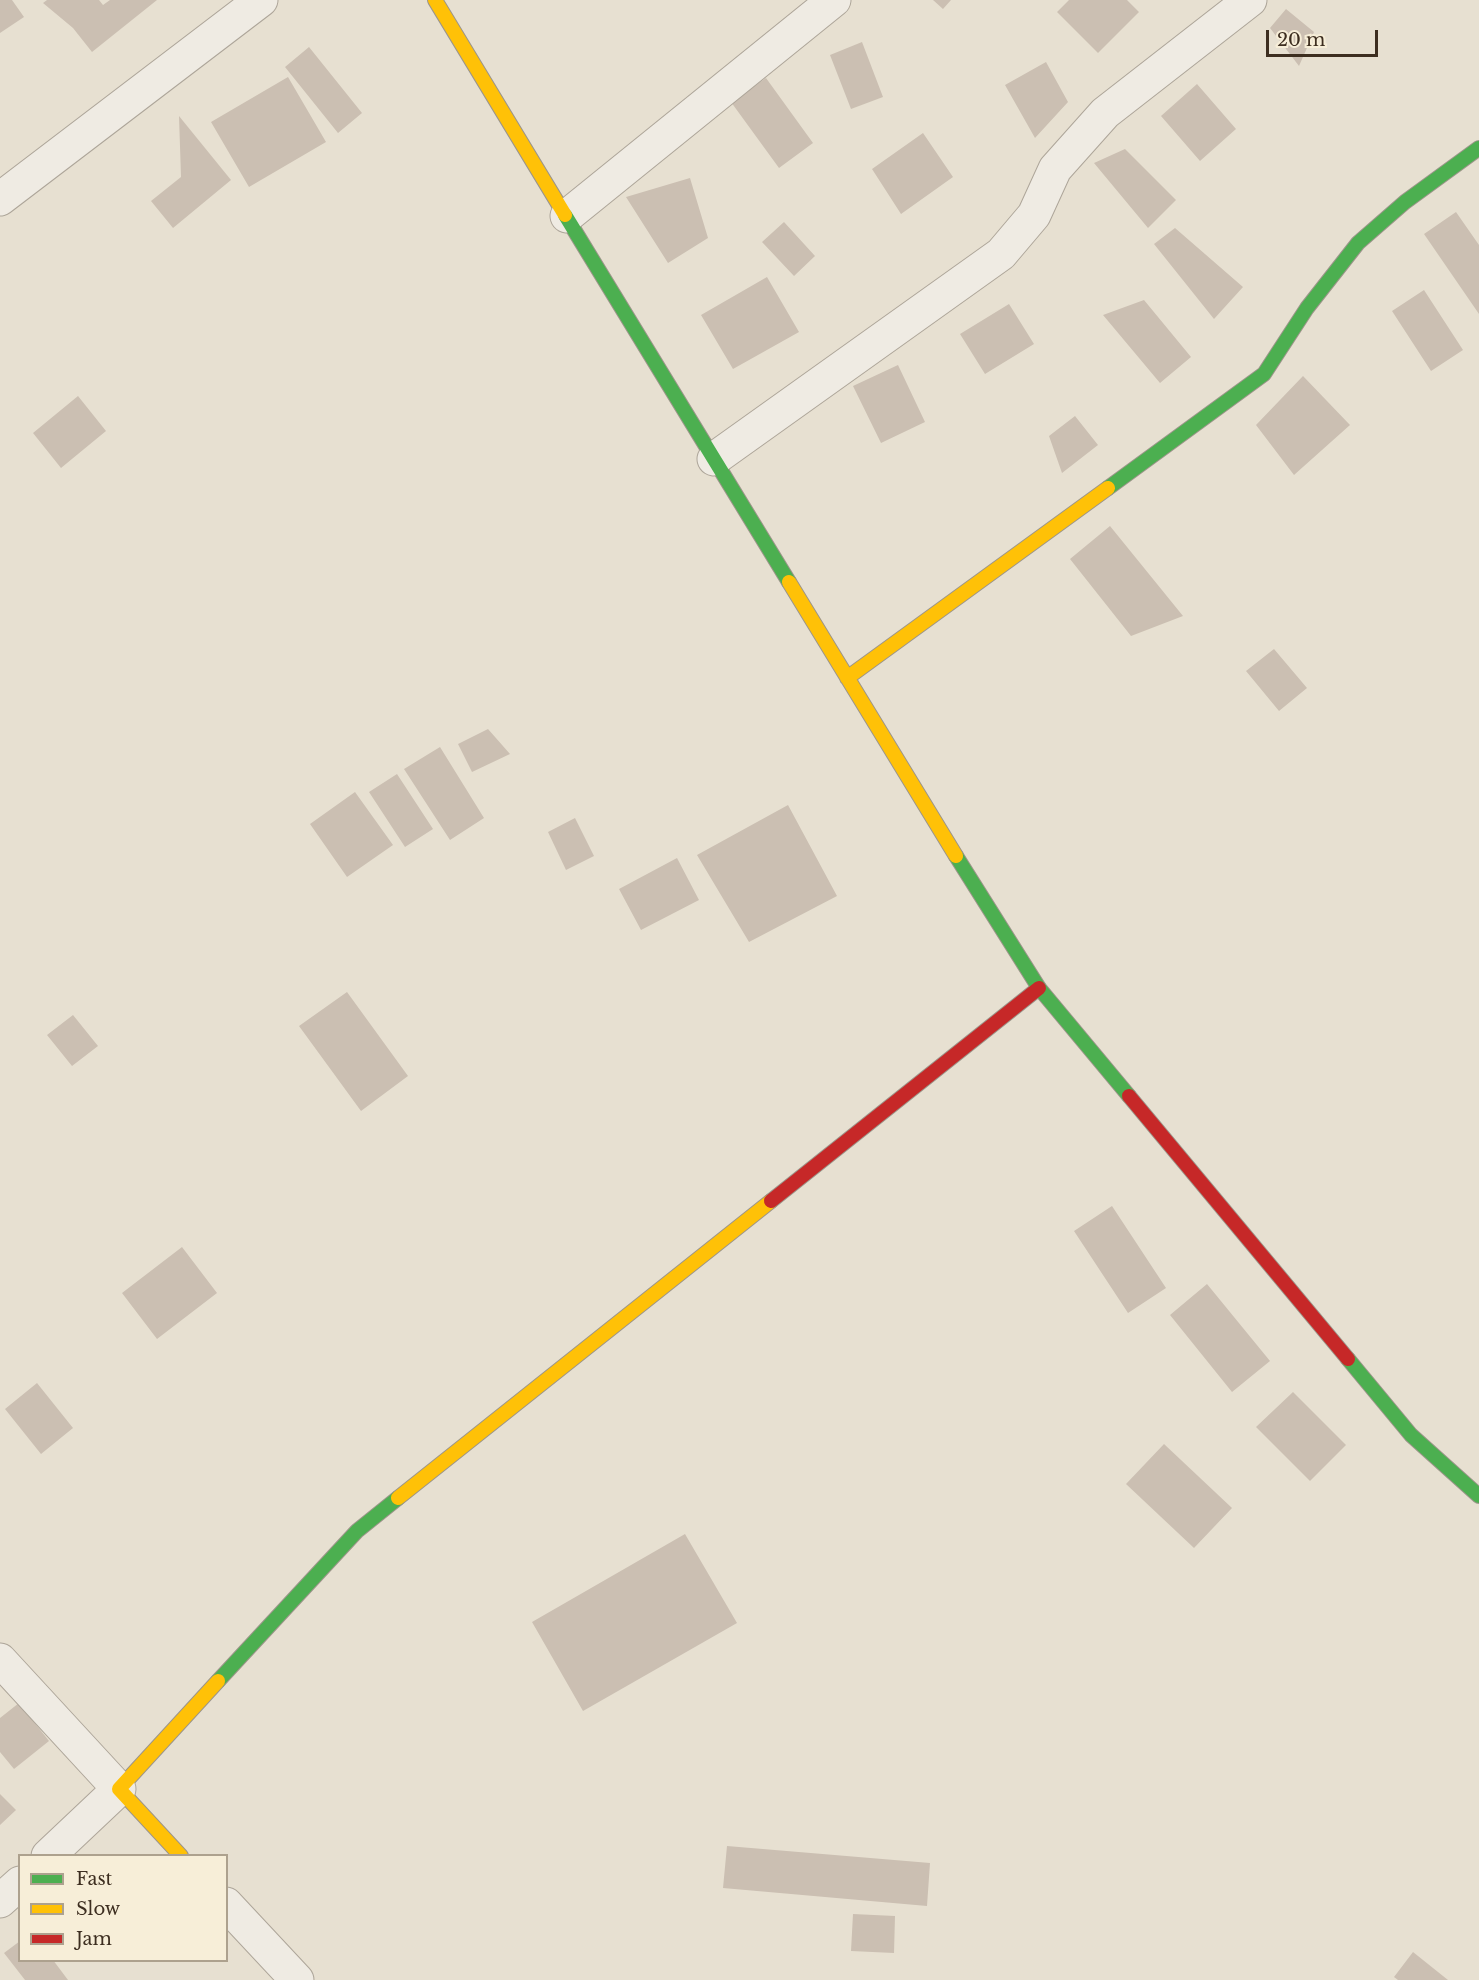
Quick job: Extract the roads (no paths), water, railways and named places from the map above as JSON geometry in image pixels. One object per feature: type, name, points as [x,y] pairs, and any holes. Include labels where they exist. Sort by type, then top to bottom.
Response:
[{"type":"street","points":[[0,199],[261,0]]},
{"type":"street","points":[[435,0],[970,880],[1039,988],[1411,1435],[1479,1496]]},
{"type":"street","points":[[567,216],[834,0]]},
{"type":"street","points":[[714,459],[1001,254],[1034,214],[1055,169],[1105,113],[1250,0]]},
{"type":"street","points":[[847,678],[1264,374],[1307,308],[1358,243],[1405,202],[1479,148]]},
{"type":"street","points":[[50,1854],[119,1789],[357,1531],[1039,988]]},
{"type":"street","points":[[0,1660],[179,1854]]},
{"type":"street","points":[[0,1901],[18,1885]]},
{"type":"street","points":[[228,1906],[297,1980]]}]
